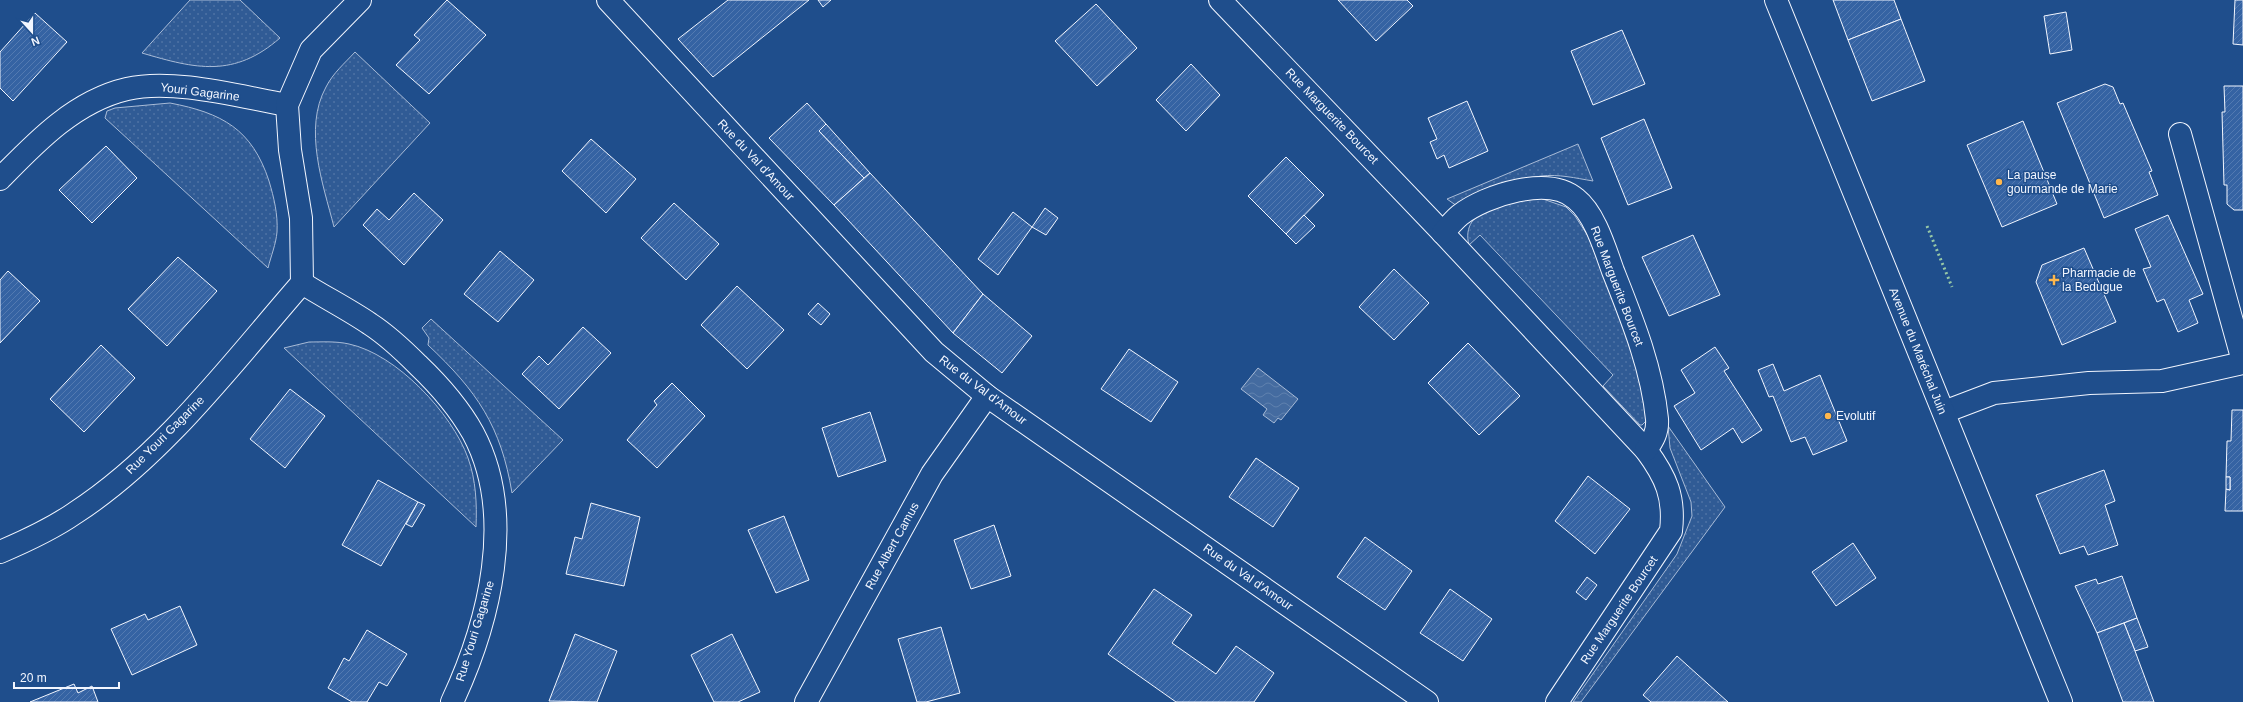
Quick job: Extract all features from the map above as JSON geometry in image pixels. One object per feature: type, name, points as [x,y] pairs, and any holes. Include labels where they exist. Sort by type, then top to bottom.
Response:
[{"type":"street","points":[[302,283],[301,218],[290,150],[287,105],[311,50],[360,0]]},
{"type":"street","name":"Rue du Val d'Amour","points":[[608,0],[934,352],[987,396],[1427,702]]},
{"type":"street","name":"Rue Marguerite Bourcet","points":[[1220,0],[1443,233],[1646,450],[1661,471],[1669,492],[1673,511],[1671,531],[1557,702]]},
{"type":"street","name":"Avenue du Maréchal Juin","points":[[1776,0],[2061,702]]},
{"type":"street","name":"Youri Gagarine","points":[[0,179],[41,137],[79,109],[127,88],[150,86],[179,87],[287,105]]},
{"type":"street","points":[[1944,412],[1994,393],[2089,383],[2162,381],[2243,362],[2180,134]]},
{"type":"street","name":"Rue Marguerite Bourcet","points":[[1443,233],[1460,215],[1485,201],[1521,190],[1552,188],[1566,192],[1577,199],[1599,235],[1645,359],[1657,420],[1655,437],[1646,450]]},
{"type":"street","name":"Rue Youri Gagarine","points":[[0,552],[35,537],[76,513],[125,474],[172,430],[302,283],[370,324],[402,349],[429,375],[457,408],[473,434],[486,463],[493,492],[496,527],[494,562],[488,598],[474,643],[452,702]]},
{"type":"street","name":"Rue Albert Camus","points":[[806,702],[932,474],[987,396]]},
{"type":"shaded area","points":[[190,0],[240,0],[280,38],[263,51],[230,65],[197,66],[162,59],[142,53]]},
{"type":"shaded area","points":[[355,52],[430,123],[334,227],[317,157],[316,121],[319,103],[326,87],[336,73]]},
{"type":"shaded area","points":[[170,103],[205,112],[220,118],[233,126],[254,148],[269,181],[276,212],[277,225],[275,246],[268,268],[105,118],[107,111],[115,108]]},
{"type":"shaded area","points":[[1578,144],[1593,181],[1561,176],[1541,176],[1520,181],[1457,206],[1447,199]]},
{"type":"shaded area","points":[[1537,197],[1566,207],[1575,216],[1588,236],[1638,363],[1648,419],[1642,425],[1640,425],[1603,386],[1613,375],[1480,235],[1469,245],[1468,232],[1472,222],[1479,214],[1501,204]]},
{"type":"shaded area","points":[[431,319],[563,440],[512,493],[501,448],[494,429],[484,411],[460,378],[428,345],[429,338],[422,328]]},
{"type":"shaded area","points":[[309,342],[344,343],[367,350],[385,360],[403,373],[436,405],[460,441],[471,466],[475,492],[476,527],[284,348]]},
{"type":"shaded area","points":[[1668,426],[1725,507],[1581,702],[1573,702],[1677,554],[1692,516],[1691,502],[1670,448]]},
{"type":"water","points":[[1258,368],[1298,399],[1281,420],[1278,418],[1274,423],[1263,415],[1267,409],[1241,389]]},
{"type":"building","points":[[447,0],[486,35],[429,94],[396,65],[420,40],[414,35]]},
{"type":"building","points":[[728,0],[809,0],[713,77],[678,39]]},
{"type":"building","points":[[818,0],[831,0],[823,7]]},
{"type":"building","points":[[1338,0],[1407,0],[1413,6],[1376,41]]},
{"type":"building","points":[[1833,0],[1894,0],[1901,19],[1848,40]]},
{"type":"building","points":[[2235,0],[2243,0],[2243,45],[2233,44]]},
{"type":"building","points":[[1096,4],[1137,48],[1097,86],[1055,41]]},
{"type":"building","points":[[2066,12],[2072,50],[2050,54],[2044,16]]},
{"type":"building","points":[[35,13],[67,42],[13,101],[0,88],[0,52]]},
{"type":"building","points":[[1901,19],[1925,81],[1872,101],[1848,40]]},
{"type":"building","points":[[1622,30],[1645,84],[1593,105],[1571,51]]},
{"type":"building","points":[[1191,64],[1220,95],[1186,131],[1156,100]]},
{"type":"building","points":[[2105,84],[2113,87],[2120,104],[2123,103],[2152,171],[2149,172],[2158,195],[2104,218],[2057,103]]},
{"type":"building","points":[[2224,86],[2243,86],[2243,210],[2234,210],[2227,204],[2227,185],[2224,185],[2222,112],[2225,112]]},
{"type":"building","points":[[1467,101],[1488,151],[1449,168],[1444,155],[1437,159],[1430,142],[1437,139],[1428,118]]},
{"type":"building","points":[[807,103],[826,124],[819,131],[864,178],[834,205],[769,138]]},
{"type":"building","points":[[1644,119],[1672,188],[1628,205],[1601,138]]},
{"type":"building","points":[[2023,121],[2057,204],[2002,227],[1967,145]]},
{"type":"building","points":[[826,124],[870,173],[864,178],[819,131]]},
{"type":"building","points":[[591,139],[636,179],[606,213],[562,171]]},
{"type":"building","points":[[106,146],[137,178],[92,223],[59,190]]},
{"type":"building","points":[[1286,157],[1324,195],[1286,234],[1248,196]]},
{"type":"building","points":[[870,173],[983,294],[953,333],[834,205]]},
{"type":"building","points":[[414,193],[443,220],[404,265],[363,225],[377,209],[389,220]]},
{"type":"building","points":[[674,203],[719,244],[686,280],[641,238]]},
{"type":"building","points":[[1045,208],[1058,218],[1046,235],[1032,227]]},
{"type":"building","points":[[1013,212],[1032,227],[998,275],[978,259]]},
{"type":"building","points":[[1304,215],[1315,226],[1296,244],[1286,234]]},
{"type":"building","points":[[2168,215],[2203,294],[2189,300],[2198,323],[2178,332],[2164,299],[2157,302],[2143,269],[2151,267],[2135,229]]},
{"type":"building","points":[[1693,235],[1720,295],[1669,316],[1642,257]]},
{"type":"building","points":[[2084,248],[2116,322],[2062,345],[2036,282],[2042,265]]},
{"type":"building","points":[[500,251],[534,280],[498,322],[464,294]]},
{"type":"building","points":[[178,257],[217,291],[167,346],[128,309]]},
{"type":"building","points":[[1394,269],[1429,303],[1394,340],[1359,307]]},
{"type":"building","points":[[8,271],[40,301],[0,343],[0,280]]},
{"type":"building","points":[[737,286],[784,330],[747,369],[701,325]]},
{"type":"building","points":[[983,294],[1032,336],[1002,373],[953,333]]},
{"type":"building","points":[[818,303],[830,314],[821,325],[808,314]]},
{"type":"building","points":[[583,327],[611,353],[559,409],[522,374],[539,356],[548,365]]},
{"type":"building","points":[[1468,343],[1520,396],[1479,435],[1428,383]]},
{"type":"building","points":[[101,345],[135,378],[84,432],[50,399]]},
{"type":"building","points":[[1715,347],[1729,368],[1724,371],[1762,430],[1742,443],[1733,428],[1701,450],[1674,406],[1695,393],[1681,370]]},
{"type":"building","points":[[1129,349],[1178,382],[1151,422],[1101,389]]},
{"type":"building","points":[[1773,364],[1784,391],[1820,375],[1847,441],[1813,455],[1805,437],[1791,442],[1773,396],[1769,397],[1758,370]]},
{"type":"building","points":[[672,383],[705,416],[657,468],[627,440],[657,405],[654,401]]},
{"type":"building","points":[[290,389],[325,416],[285,468],[250,439]]},
{"type":"building","points":[[2232,410],[2243,410],[2243,511],[2225,511],[2226,489],[2230,490],[2230,477],[2226,477],[2227,441],[2231,441]]},
{"type":"building","points":[[870,412],[886,461],[838,477],[822,428]]},
{"type":"building","points":[[1256,458],[1299,488],[1273,527],[1229,497]]},
{"type":"building","points":[[2104,470],[2115,501],[2105,505],[2118,545],[2088,555],[2084,546],[2060,554],[2036,495]]},
{"type":"building","points":[[1588,476],[1630,509],[1595,554],[1555,521]]},
{"type":"building","points":[[2226,477],[2230,477],[2230,490],[2226,489]]},
{"type":"building","points":[[378,480],[418,502],[381,566],[342,545]]},
{"type":"building","points":[[418,502],[425,505],[412,527],[406,524]]},
{"type":"building","points":[[591,503],[640,517],[624,586],[566,574],[575,537],[582,539]]},
{"type":"building","points":[[784,516],[809,580],[776,593],[748,530]]},
{"type":"building","points":[[994,525],[1011,576],[971,589],[954,540]]},
{"type":"building","points":[[1365,537],[1412,571],[1385,610],[1337,577]]},
{"type":"building","points":[[1853,543],[1876,578],[1836,606],[1812,572]]},
{"type":"building","points":[[2122,576],[2137,618],[2097,633],[2075,586],[2096,579],[2098,584]]},
{"type":"building","points":[[1587,577],[1597,585],[1586,600],[1576,592]]},
{"type":"building","points":[[1154,589],[1192,615],[1172,643],[1216,674],[1236,646],[1274,673],[1254,702],[1176,702],[1108,654]]},
{"type":"building","points":[[1450,589],[1492,619],[1463,661],[1420,633]]},
{"type":"building","points":[[180,606],[197,645],[132,675],[111,629],[145,614],[148,620]]},
{"type":"building","points":[[2137,618],[2148,647],[2135,651],[2124,623]]},
{"type":"building","points":[[2124,623],[2154,702],[2123,702],[2097,633]]},
{"type":"building","points":[[941,627],[960,693],[926,702],[917,702],[898,639]]},
{"type":"building","points":[[367,630],[407,654],[387,686],[379,682],[367,702],[352,702],[328,688],[344,658],[349,661]]},
{"type":"building","points":[[575,634],[617,651],[597,702],[549,701]]},
{"type":"building","points":[[732,634],[760,692],[738,702],[714,702],[691,655]]},
{"type":"building","points":[[1677,656],[1728,702],[1651,702],[1643,695]]},
{"type":"building","points":[[74,684],[78,693],[92,686],[98,702],[30,702]]},
{"type":"hedge","points":[[1927,226],[1952,287]]},
{"type":"place","name":"La pause gourmande de Marie","points":[[1999,182]]},
{"type":"place","name":"Pharmacie de la Bedugue","points":[[2054,280]]},
{"type":"place","name":"Evolutif","points":[[1828,416]]}]
